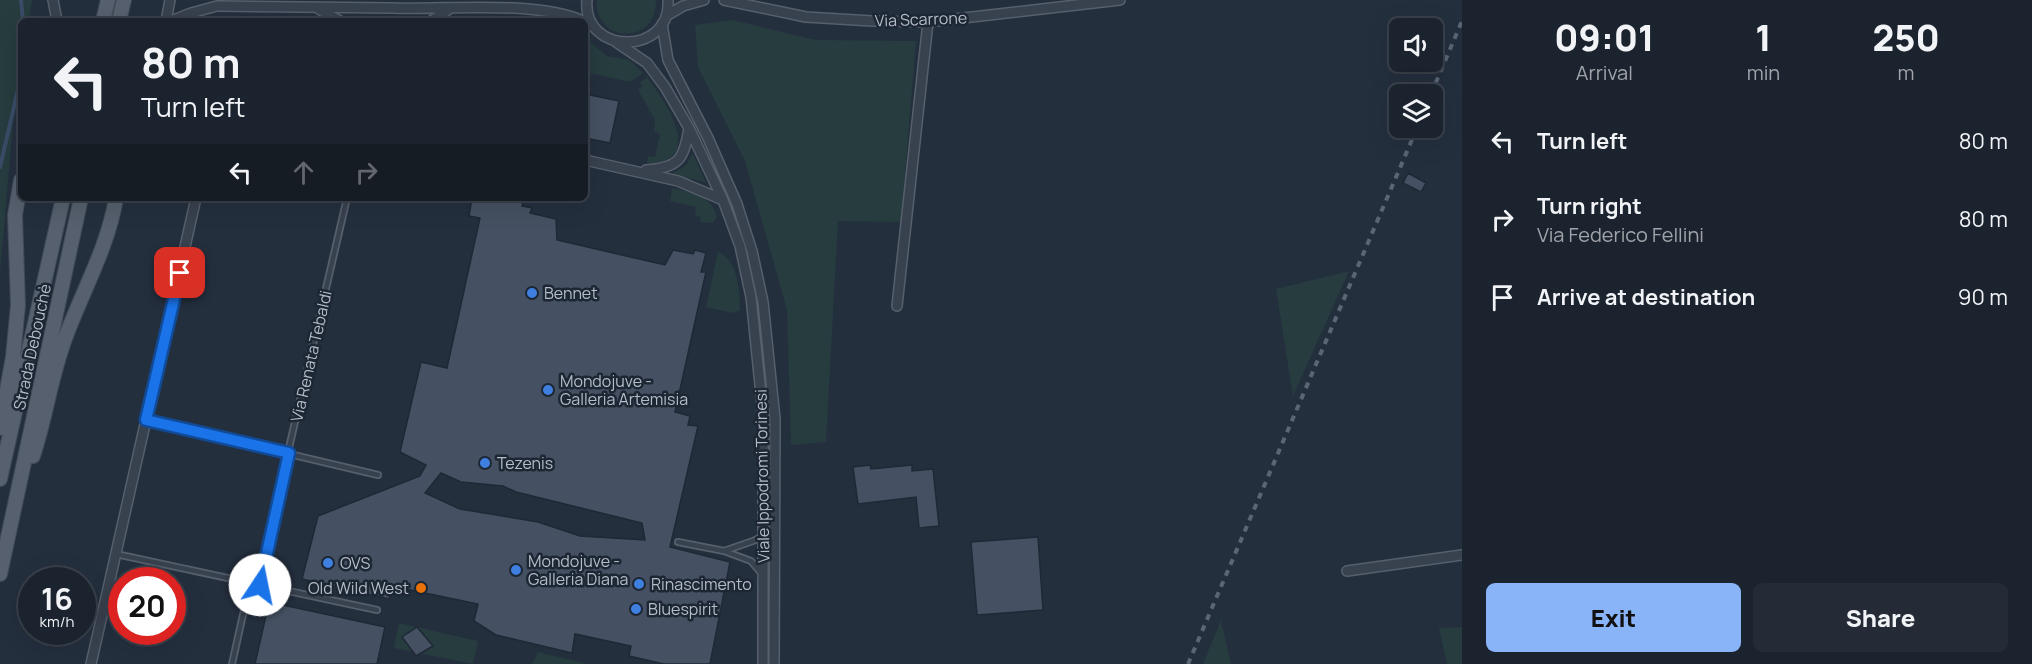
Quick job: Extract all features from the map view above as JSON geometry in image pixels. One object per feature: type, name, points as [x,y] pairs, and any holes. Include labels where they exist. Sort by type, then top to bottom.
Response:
[{"type":"main road","points":[[104,18],[108,0]]},
{"type":"main road","points":[[120,18],[124,0]]},
{"type":"main road","points":[[0,428],[13,357],[18,305],[15,214],[18,197]]},
{"type":"main road","name":"Strada Debouchè","points":[[0,478],[62,201]]},
{"type":"main road","name":"Strada Debouchè","points":[[0,574],[80,201]]},
{"type":"main road","points":[[15,500],[27,475],[37,443],[65,338],[102,250],[115,201]]},
{"type":"street","points":[[53,0],[56,18]]},
{"type":"street","points":[[167,18],[170,0]]},
{"type":"street","points":[[587,0],[589,16],[594,27]]},
{"type":"street","name":"Viale Ippodromi Torinesi","points":[[668,0],[664,20],[668,60],[708,138],[737,204],[752,251],[763,302],[775,419],[774,664]]},
{"type":"street","points":[[616,42],[642,41],[653,34],[664,20],[683,6],[704,0]]},
{"type":"street","name":"Via Scarrone","points":[[724,0],[806,17],[928,22],[1120,0]]},
{"type":"street","points":[[178,18],[217,6],[506,7],[552,10],[576,18]]},
{"type":"street","points":[[315,7],[335,18]]},
{"type":"street","points":[[436,18],[451,8]]},
{"type":"street","points":[[897,306],[928,22]]},
{"type":"street","points":[[588,24],[594,27]]},
{"type":"street","name":"Viale Ippodromi Torinesi","points":[[594,27],[604,36],[635,54],[652,69],[689,128],[723,200],[740,246],[751,297],[763,414],[763,664]]},
{"type":"street","points":[[636,171],[672,166],[681,158],[686,149],[689,128]]},
{"type":"street","points":[[588,161],[678,181],[723,200]]},
{"type":"street","points":[[92,664],[194,201]]},
{"type":"street","points":[[1347,572],[1462,555]]},
{"type":"lane","name":"Via Renata Tebaldi","points":[[260,585],[346,201]]},
{"type":"lane","points":[[146,420],[378,475]]},
{"type":"lane","points":[[724,551],[763,536]]},
{"type":"lane","points":[[678,542],[724,551],[751,561],[764,578]]},
{"type":"lane","points":[[116,554],[377,610]]},
{"type":"lane","points":[[232,664],[250,583]]},
{"type":"green space","points":[[0,0],[32,0],[29,18],[18,18],[18,88],[0,273]]},
{"type":"green space","points":[[597,0],[656,0],[654,15],[647,26],[637,32],[625,34],[605,25],[598,14]]},
{"type":"green space","points":[[343,16],[424,17],[423,18],[345,18]]},
{"type":"green space","points":[[732,20],[816,40],[916,41],[901,222],[838,221],[826,442],[791,445],[787,310],[745,161],[698,67],[695,25]]},
{"type":"green space","points":[[588,40],[607,56],[629,60],[643,73],[630,82],[588,73]]},
{"type":"green space","points":[[647,77],[666,106],[677,129],[676,150],[670,158],[656,163],[647,163],[648,156],[655,157],[660,134],[654,131],[655,120],[638,90],[642,87],[640,82]]},
{"type":"green space","points":[[693,153],[706,183],[677,177],[673,173],[686,165]]},
{"type":"green space","points":[[672,188],[706,199],[717,217],[713,223],[700,222],[701,217],[695,216],[696,207],[670,201]]},
{"type":"green space","points":[[718,252],[730,262],[737,277],[740,310],[733,313],[706,307]]},
{"type":"green space","points":[[1349,271],[1293,396],[1276,289]]},
{"type":"green space","points":[[1221,620],[1231,664],[1203,664]]},
{"type":"green space","points":[[399,623],[478,641],[473,664],[394,648]]},
{"type":"green space","points":[[1462,627],[1462,664],[1447,664],[1439,628]]},
{"type":"green space","points":[[538,652],[588,664],[532,664]]},
{"type":"building","points":[[588,95],[619,101],[610,143],[588,139]]},
{"type":"building","points":[[1408,173],[1426,183],[1421,192],[1403,183]]},
{"type":"building","points":[[472,201],[523,201],[522,206],[532,208],[530,213],[556,219],[557,240],[665,265],[673,250],[693,254],[695,250],[706,253],[701,272],[706,272],[675,412],[690,416],[688,425],[698,426],[670,547],[730,562],[710,664],[664,664],[629,656],[631,646],[575,634],[572,653],[496,635],[474,621],[478,604],[391,586],[389,599],[302,579],[318,516],[420,476],[426,465],[400,452],[421,362],[447,368],[480,218],[469,216]],"holes":[[[441,473],[461,482],[503,486],[516,492],[642,523],[645,540],[580,536],[538,522],[460,509],[425,493]]]},
{"type":"building","points":[[870,465],[871,469],[912,465],[912,471],[933,469],[939,526],[919,528],[916,497],[858,504],[853,467]]},
{"type":"building","points":[[1038,537],[1043,610],[977,615],[971,542]]},
{"type":"building","points":[[269,602],[385,627],[377,664],[255,664]]},
{"type":"building","points":[[417,627],[433,646],[416,656],[402,637]]},
{"type":"waterway","points":[[21,0],[23,18]]},
{"type":"waterway","points":[[0,167],[18,90]]},
{"type":"railway","points":[[1435,84],[1462,21]]},
{"type":"railway","points":[[1188,664],[1413,138]]},
{"type":"place","name":"Bennet","points":[[532,293]]},
{"type":"place","name":"Mondojuve - Galleria Artemisia","points":[[548,390]]},
{"type":"place","name":"Tezenis","points":[[485,463]]},
{"type":"place","name":"OVS","points":[[328,563]]},
{"type":"place","name":"Mondojuve - Galleria Diana","points":[[516,570]]},
{"type":"place","name":"Rinascimento","points":[[639,584]]},
{"type":"place","name":"Old Wild West","points":[[421,588]]},
{"type":"place","name":"Bluespirit","points":[[636,609]]},
{"type":"route","points":[[180,273],[146,420],[289,453],[260,585]]}]
